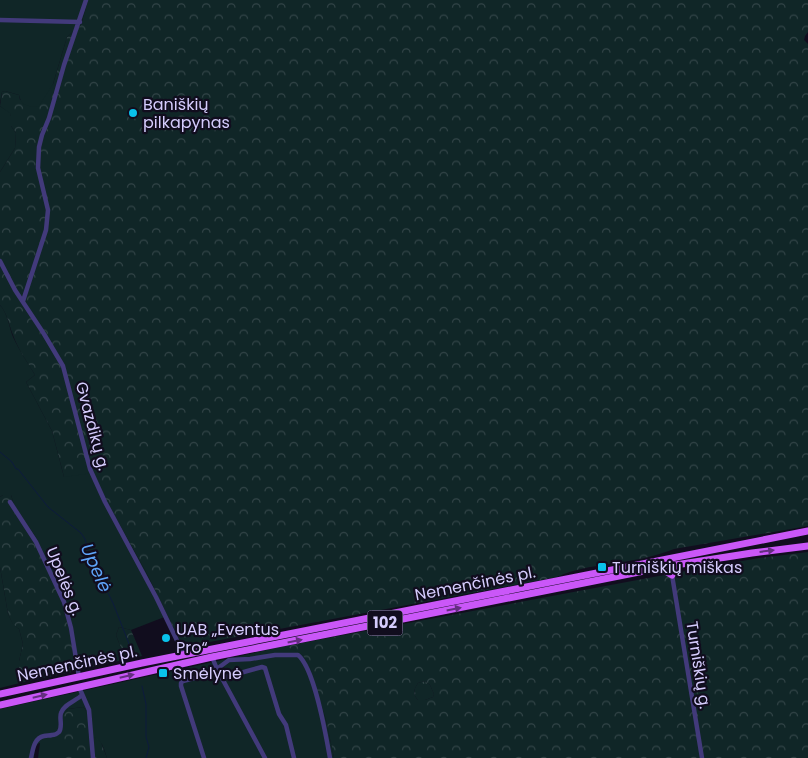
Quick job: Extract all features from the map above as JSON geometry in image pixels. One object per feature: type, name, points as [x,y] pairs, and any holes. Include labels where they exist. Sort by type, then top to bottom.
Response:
[{"type":"main road","name":"Nemenčinės pl.","points":[[0,705],[212,657],[808,531]]},
{"type":"main road","name":"Nemenčinės pl.","points":[[0,694],[184,655],[582,580],[808,546]]},
{"type":"main road","points":[[724,548],[726,557]]},
{"type":"main road","points":[[660,568],[672,575],[679,565]]},
{"type":"street","points":[[23,301],[46,230],[48,210],[38,168],[39,147],[50,118],[64,65],[86,0]]},
{"type":"street","points":[[0,20],[80,22]]},
{"type":"street","name":"Gvazdikų g.","points":[[0,261],[15,290],[63,366],[90,469],[184,655]]},
{"type":"street","name":"Upelės g.","points":[[10,502],[36,542],[64,602],[71,628],[79,677]]},
{"type":"street","name":"Turniškių g.","points":[[672,575],[702,758]]},
{"type":"street","points":[[204,758],[181,683],[210,674],[229,660],[275,655],[298,655],[305,662],[321,713],[330,758]]},
{"type":"street","points":[[212,657],[265,758]]},
{"type":"street","points":[[222,678],[262,667],[265,668],[279,714],[286,725],[294,758]]},
{"type":"street","points":[[79,687],[89,710],[93,758]]},
{"type":"street","points":[[31,758],[36,741],[42,736],[54,735],[59,732],[61,729],[61,714],[64,707],[82,695]]},
{"type":"green space","points":[[0,0],[88,0],[81,25],[67,37],[53,84],[39,106],[23,104],[19,95],[5,91],[2,92],[0,103]]},
{"type":"green space","points":[[88,0],[808,0],[808,32],[804,40],[808,44],[808,526],[674,549],[642,558],[582,569],[557,577],[183,647],[146,572],[108,504],[64,477],[52,431],[26,382],[35,375],[17,345],[6,315],[0,305],[0,172],[15,148],[16,133],[11,126],[10,114],[0,106],[2,92],[5,91],[19,95],[20,100],[53,84],[67,37],[81,25]]},
{"type":"green space","points":[[0,106],[10,113],[11,126],[16,133],[15,148],[0,172]]},
{"type":"green space","points":[[0,305],[7,316],[15,342],[35,375],[26,382],[52,431],[64,477],[93,473],[146,572],[167,616],[131,630],[119,627],[116,635],[122,651],[112,660],[114,662],[77,671],[62,603],[37,539],[14,505],[11,495],[0,497]]},
{"type":"green space","points":[[11,495],[14,505],[37,539],[62,603],[77,671],[20,683],[19,661],[23,644],[19,629],[13,625],[8,614],[0,567],[0,497]]},
{"type":"green space","points":[[808,552],[808,758],[334,758],[326,720],[311,673],[285,646],[675,573],[759,558]],"holes":[[[425,681],[430,685],[434,694],[433,697],[418,700],[414,692],[418,683]]]},
{"type":"green space","points":[[0,567],[8,614],[13,624],[19,629],[23,644],[19,661],[20,683],[0,688]]},
{"type":"green space","points":[[119,627],[131,630],[142,656],[114,662],[112,660],[122,651],[116,635]]},
{"type":"green space","points":[[285,646],[302,654],[309,664],[326,720],[334,758],[107,758],[101,744],[97,739],[89,735],[86,713],[83,707],[68,709],[64,714],[64,758],[38,758],[39,743],[35,747],[34,758],[0,758],[0,709]]},
{"type":"green space","points":[[425,681],[430,685],[434,694],[433,697],[418,700],[414,694],[415,689],[418,683]]},
{"type":"green space","points":[[83,707],[107,758],[64,758],[63,714],[68,709]]},
{"type":"waterway","name":"Upelė","points":[[0,452],[12,462],[48,507],[81,533],[85,539],[89,555],[113,603],[133,654]]},
{"type":"waterway","name":"Upelė","points":[[142,686],[146,704],[146,737],[149,747],[146,758]]},
{"type":"place","name":"Baniškių pilkapynas","points":[[133,113]]},
{"type":"place","name":"Turniškių miškas","points":[[602,567]]},
{"type":"place","name":"UAB „Eventus Pro“","points":[[166,638]]},
{"type":"place","name":"Smėlynė","points":[[163,673]]}]
